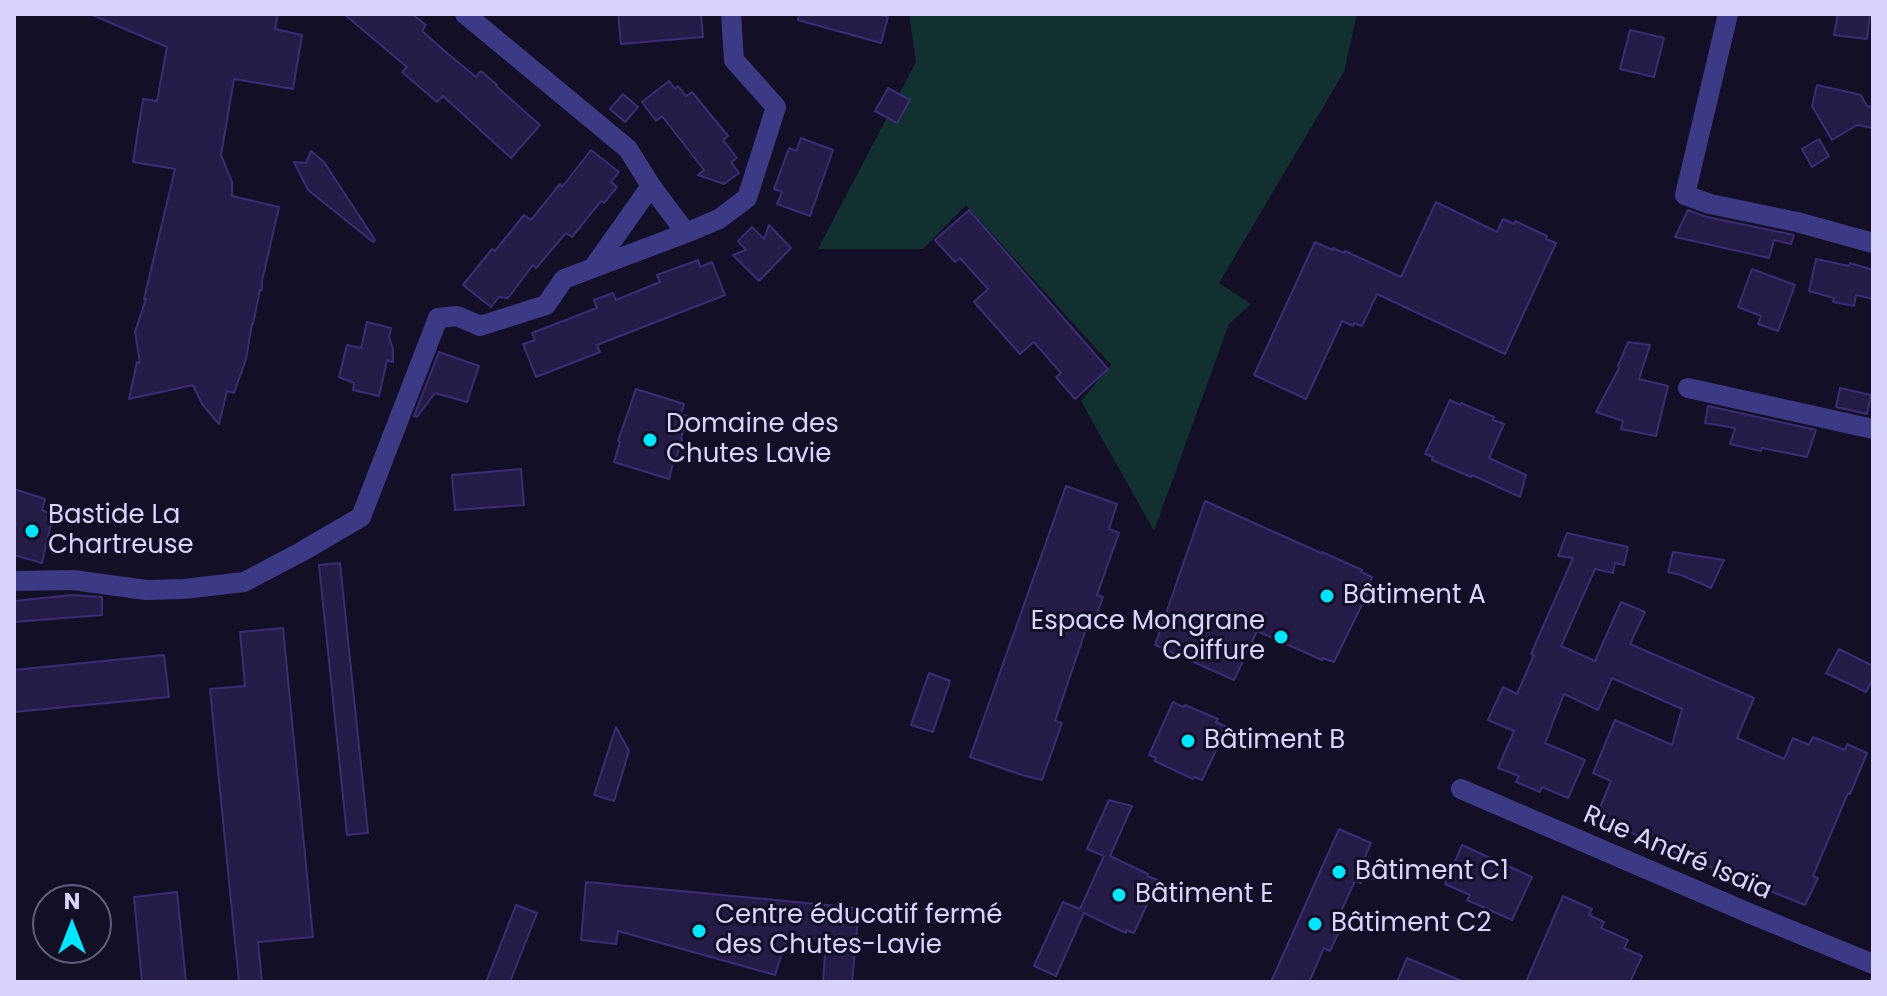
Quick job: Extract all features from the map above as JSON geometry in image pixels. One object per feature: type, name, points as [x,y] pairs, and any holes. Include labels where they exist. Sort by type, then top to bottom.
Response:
[{"type":"street","points":[[465,14],[628,149],[686,233]]},
{"type":"street","points":[[14,581],[73,580],[146,590],[244,582],[361,517],[438,318],[457,316],[480,326],[546,305],[564,279],[719,219],[747,198],[776,107],[734,60],[731,14]]},
{"type":"street","points":[[1728,14],[1685,195],[1710,204],[1797,222],[1873,243]]},
{"type":"street","points":[[593,268],[651,186]]},
{"type":"street","points":[[1688,388],[1873,429]]},
{"type":"street","name":"Rue André Isaïa","points":[[1461,789],[1873,964]]},
{"type":"green space","points":[[909,14],[1357,14],[1344,72],[1219,283],[1251,304],[1229,324],[1154,531],[1081,401],[1111,365],[966,205],[923,249],[818,249],[916,62]]},
{"type":"building","points":[[90,14],[278,14],[275,29],[302,35],[293,89],[234,79],[221,155],[232,182],[232,196],[279,207],[246,359],[234,393],[227,391],[219,424],[202,404],[193,385],[129,399],[137,362],[140,363],[135,332],[146,299],[175,169],[133,162],[143,99],[157,101],[167,47]]},
{"type":"building","points":[[344,14],[412,14],[426,25],[422,31],[448,54],[476,77],[481,71],[540,125],[511,158],[443,96],[437,102],[402,72],[407,67]]},
{"type":"building","points":[[618,14],[701,14],[703,37],[621,44]]},
{"type":"building","points":[[799,14],[877,14],[888,17],[881,43],[798,20]]},
{"type":"building","points":[[1838,14],[1870,14],[1867,39],[1834,35]]},
{"type":"building","points":[[1630,30],[1664,38],[1654,77],[1620,69]]},
{"type":"building","points":[[669,81],[686,96],[692,92],[728,136],[723,140],[737,158],[731,162],[739,173],[724,184],[698,175],[704,170],[662,116],[656,121],[642,102]]},
{"type":"building","points":[[1817,85],[1861,95],[1867,106],[1873,107],[1873,128],[1857,125],[1832,140],[1812,106]]},
{"type":"building","points":[[888,88],[910,100],[897,123],[875,111]]},
{"type":"building","points":[[623,94],[638,107],[625,122],[610,109]]},
{"type":"building","points":[[801,138],[833,150],[810,216],[777,204],[782,192],[774,189],[789,148],[796,151]]},
{"type":"building","points":[[1819,139],[1829,156],[1812,167],[1802,149]]},
{"type":"building","points":[[591,150],[619,172],[611,182],[617,187],[604,203],[601,201],[572,237],[566,233],[536,268],[533,265],[508,298],[499,297],[491,307],[463,285],[524,215],[531,220]]},
{"type":"building","points":[[311,151],[324,162],[375,240],[373,242],[308,190],[294,162],[306,163]]},
{"type":"building","points":[[1436,202],[1497,232],[1503,219],[1514,224],[1515,221],[1556,243],[1505,354],[1377,294],[1362,326],[1342,321],[1306,399],[1254,375],[1315,242],[1333,250],[1345,251],[1401,277]]},
{"type":"building","points":[[969,210],[1108,369],[1075,399],[1056,377],[1061,373],[1034,342],[1020,354],[974,302],[988,289],[960,258],[955,262],[935,240]]},
{"type":"building","points":[[1688,210],[1707,217],[1794,235],[1791,244],[1774,240],[1769,258],[1675,237]]},
{"type":"building","points":[[769,225],[791,248],[759,281],[733,255],[746,250],[738,241],[752,227],[764,239]]},
{"type":"building","points":[[1816,259],[1849,266],[1850,263],[1873,270],[1873,299],[1856,295],[1854,306],[1833,302],[1834,298],[1809,291]]},
{"type":"building","points":[[698,260],[700,267],[712,262],[725,295],[597,345],[600,352],[536,377],[523,344],[535,340],[532,333],[597,308],[594,300],[613,293],[616,300],[660,282],[657,275]]},
{"type":"building","points":[[1752,269],[1795,285],[1778,331],[1758,324],[1761,316],[1738,307]]},
{"type":"building","points":[[367,322],[391,328],[389,337],[393,362],[387,360],[379,396],[353,390],[354,383],[339,377],[347,345],[361,348]]},
{"type":"building","points":[[1628,342],[1650,345],[1639,379],[1668,386],[1656,436],[1621,429],[1623,421],[1596,412],[1619,368]]},
{"type":"building","points":[[439,352],[479,366],[467,402],[435,393],[417,417],[414,416]]},
{"type":"building","points":[[1840,388],[1871,395],[1867,414],[1836,407]]},
{"type":"building","name":"Domaine des Chutes Lavie","points":[[636,389],[684,404],[681,414],[687,416],[669,479],[614,462]]},
{"type":"building","points":[[1450,400],[1504,424],[1489,458],[1526,475],[1520,497],[1432,460],[1433,457],[1425,454]]},
{"type":"building","points":[[1708,406],[1816,430],[1807,457],[1730,444],[1735,428],[1705,423]]},
{"type":"building","points":[[521,469],[524,505],[455,510],[452,475]]},
{"type":"building","points":[[1066,486],[1117,504],[1109,529],[1119,533],[1097,595],[1103,597],[1095,619],[1090,617],[1055,721],[1062,723],[1042,780],[970,757]]},
{"type":"building","name":"Bastide La Chartreuse","points":[[14,489],[45,499],[42,510],[53,515],[42,563],[14,555]]},
{"type":"building","points":[[1205,501],[1372,577],[1371,586],[1334,662],[1322,660],[1257,631],[1234,680],[1155,645]]},
{"type":"building","points":[[1567,533],[1628,547],[1624,565],[1615,563],[1613,573],[1595,569],[1561,646],[1595,661],[1621,602],[1645,612],[1630,644],[1754,698],[1737,738],[1784,759],[1793,738],[1809,745],[1813,737],[1845,750],[1847,744],[1867,753],[1813,876],[1818,878],[1805,905],[1596,817],[1611,781],[1593,773],[1615,720],[1672,745],[1682,709],[1612,678],[1598,710],[1564,694],[1545,743],[1585,760],[1568,798],[1542,787],[1540,792],[1516,782],[1519,776],[1498,768],[1514,731],[1488,720],[1503,687],[1517,694],[1534,655],[1531,654],[1573,558],[1558,556]]},
{"type":"building","points":[[1673,552],[1724,560],[1711,588],[1668,572]]},
{"type":"building","points":[[340,563],[368,833],[347,835],[319,565]]},
{"type":"building","points":[[72,595],[102,597],[102,615],[14,622],[14,601]]},
{"type":"building","points":[[283,628],[313,937],[258,942],[262,982],[239,982],[210,689],[245,686],[240,632]]},
{"type":"building","points":[[1839,649],[1873,666],[1873,678],[1866,692],[1826,673]]},
{"type":"building","points":[[164,655],[169,697],[14,712],[14,670]]},
{"type":"building","points":[[929,673],[950,681],[933,732],[911,725]]},
{"type":"building","name":"Bâtiment B","points":[[1173,702],[1218,719],[1216,722],[1227,727],[1202,780],[1193,779],[1149,755]]},
{"type":"building","points":[[616,727],[629,751],[614,801],[594,795]]},
{"type":"building","points":[[1109,800],[1132,806],[1110,856],[1158,880],[1134,933],[1126,930],[1126,933],[1084,913],[1056,976],[1034,966],[1063,902],[1080,909],[1104,856],[1087,849]]},
{"type":"building","points":[[1339,829],[1371,843],[1362,864],[1368,867],[1361,883],[1355,881],[1332,931],[1338,934],[1330,951],[1324,948],[1309,982],[1271,982]]},
{"type":"building","points":[[1462,845],[1532,877],[1512,920],[1467,900],[1470,895],[1445,884]]},
{"type":"building","name":"Centre éducatif fermé des Chutes-Lavie","points":[[586,882],[859,908],[852,982],[823,982],[826,940],[788,934],[775,975],[618,931],[616,944],[581,940]]},
{"type":"building","points":[[177,892],[186,982],[142,982],[134,897]]},
{"type":"building","points":[[1563,896],[1592,909],[1589,915],[1604,922],[1601,928],[1628,940],[1624,948],[1642,956],[1630,982],[1526,982]]},
{"type":"building","points":[[516,905],[537,913],[510,982],[486,982]]},
{"type":"building","points":[[1407,958],[1464,982],[1397,982]]},
{"type":"place","name":"Domaine des Chutes Lavie","points":[[650,440]]},
{"type":"place","name":"Bastide La Chartreuse","points":[[32,531]]},
{"type":"place","name":"Bâtiment A","points":[[1327,596]]},
{"type":"place","name":"Espace Mongrane Coiffure","points":[[1281,637]]},
{"type":"place","name":"Bâtiment B","points":[[1188,741]]},
{"type":"place","name":"Bâtiment C1","points":[[1339,872]]},
{"type":"place","name":"Bâtiment E","points":[[1119,895]]},
{"type":"place","name":"Bâtiment C2","points":[[1315,924]]},
{"type":"place","name":"Centre éducatif fermé des Chutes-Lavie","points":[[699,931]]}]
